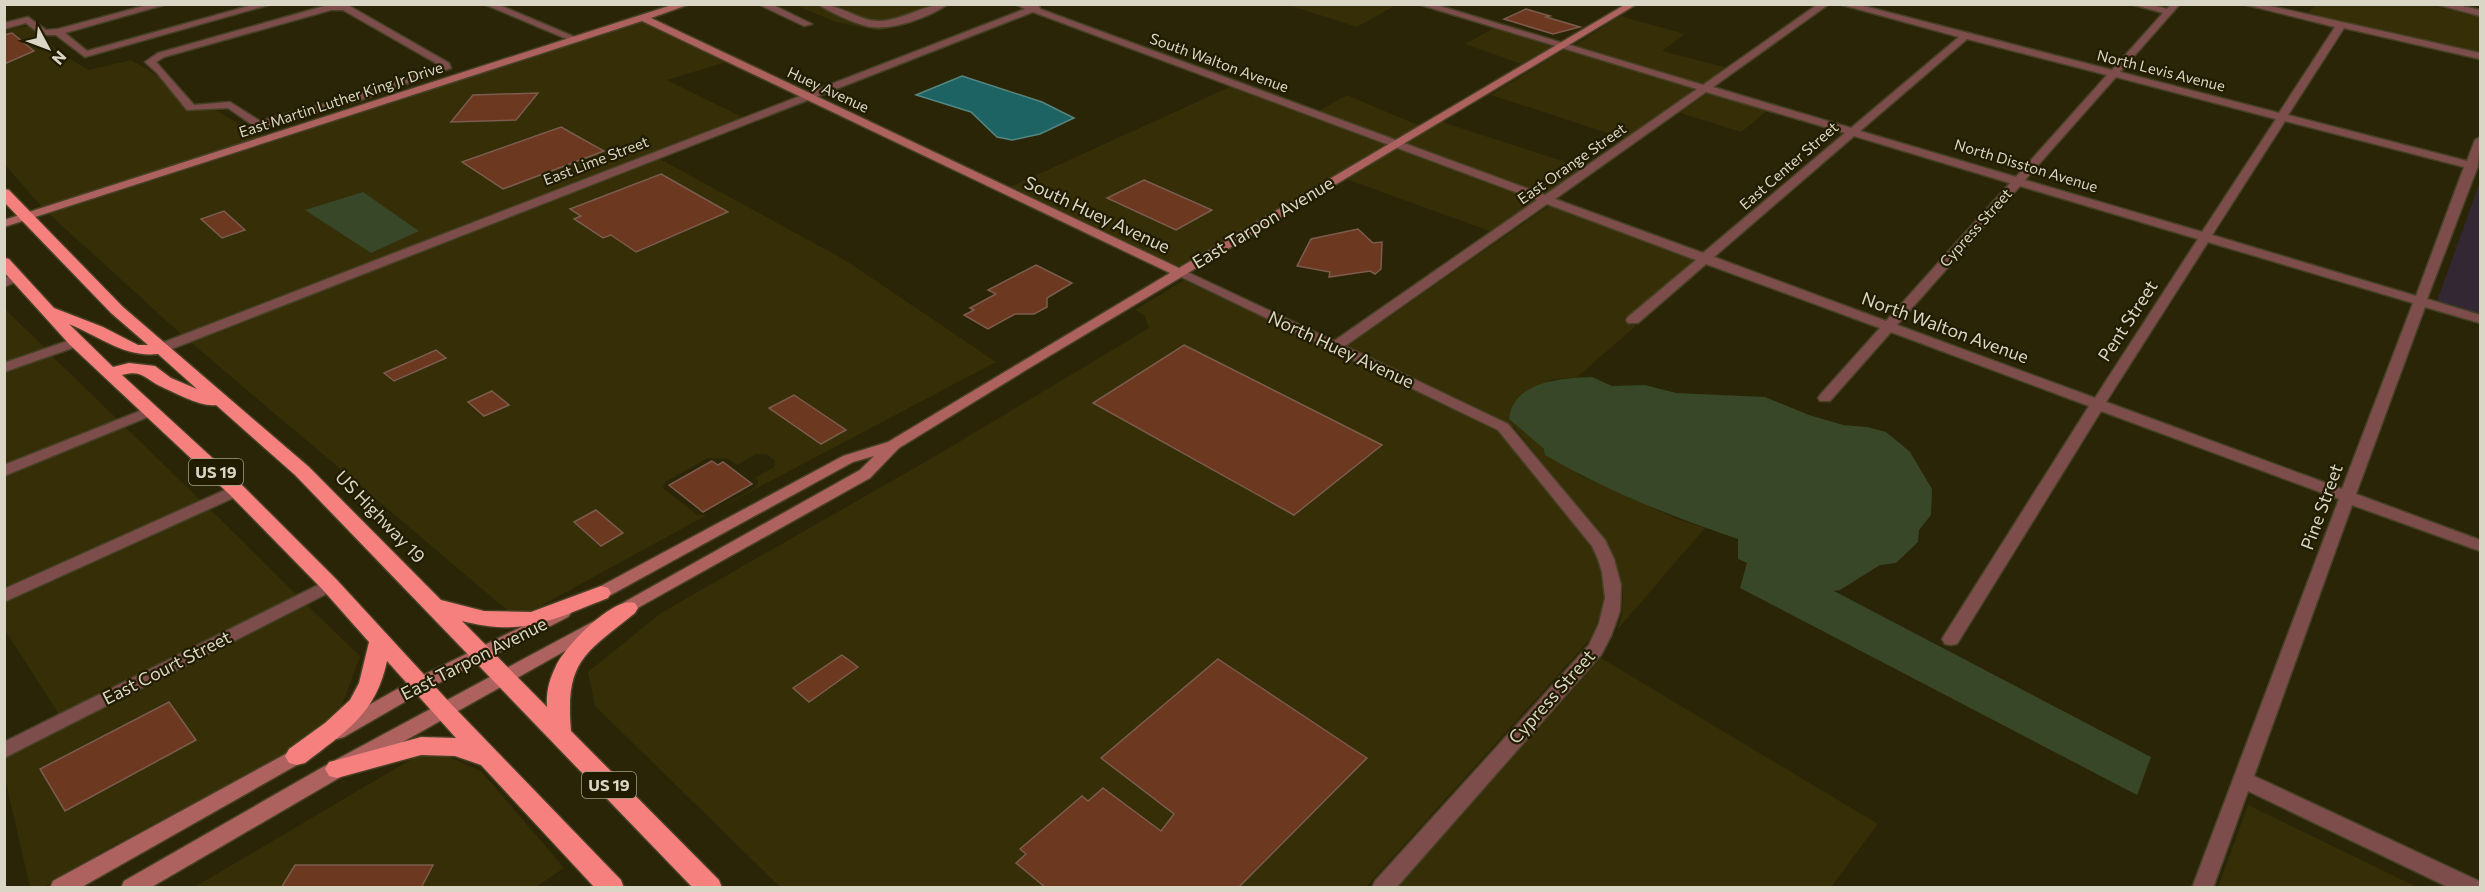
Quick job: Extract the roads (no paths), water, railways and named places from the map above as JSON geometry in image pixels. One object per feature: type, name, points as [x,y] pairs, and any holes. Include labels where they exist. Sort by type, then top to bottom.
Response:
[{"type":"highway","name":"US Highway 19","points":[[4,193],[117,310],[159,349],[302,471],[710,888]]},
{"type":"highway","name":"US 19","points":[[4,262],[11,280],[47,310],[109,374],[236,490],[330,585],[444,711],[612,888]]},
{"type":"highway","points":[[47,310],[106,334],[129,349],[144,351],[159,349]]},
{"type":"highway","points":[[109,374],[129,368],[149,370],[165,382],[229,408]]},
{"type":"highway","points":[[434,605],[486,621],[522,621],[601,593]]},
{"type":"highway","points":[[560,734],[558,692],[564,670],[576,651],[628,608]]},
{"type":"highway","points":[[297,756],[338,726],[363,698],[373,678],[380,639]]},
{"type":"highway","points":[[338,769],[421,746],[455,747],[491,759]]},
{"type":"main road","name":"East Tarpon Avenue","points":[[131,888],[338,769],[504,679],[865,474],[894,445],[1179,273],[1634,4]]},
{"type":"main road","name":"East Martin Luther King Jr Drive","points":[[4,224],[682,5]]},
{"type":"main road","name":"Huey Avenue","points":[[643,18],[1000,188]]},
{"type":"main road","name":"South Huey Avenue","points":[[1000,188],[1179,273]]},
{"type":"main road","name":"East Tarpon Avenue","points":[[60,888],[421,684],[601,593],[848,459],[894,445]]},
{"type":"street","points":[[4,28],[30,21],[44,33],[58,32],[137,7],[163,4]]},
{"type":"street","points":[[58,32],[85,54],[268,4]]},
{"type":"street","points":[[488,4],[577,40]]},
{"type":"street","points":[[762,4],[807,24]]},
{"type":"street","points":[[822,4],[878,25],[893,23],[944,4]]},
{"type":"street","name":"South Walton Avenue","points":[[1019,4],[1396,144]]},
{"type":"street","name":"East Lime Street","points":[[159,349],[1045,4]]},
{"type":"street","name":"North Disston Avenue","points":[[1422,4],[2481,319]]},
{"type":"street","name":"East Orange Street","points":[[1335,347],[1825,4]]},
{"type":"street","name":"North Levis Avenue","points":[[1844,4],[2472,166]]},
{"type":"street","points":[[2135,4],[2173,8]]},
{"type":"street","points":[[2247,4],[2481,56]]},
{"type":"street","points":[[2439,4],[2481,13]]},
{"type":"street","points":[[331,7],[345,7],[446,65],[446,68],[440,72],[375,92],[279,122],[258,124],[230,105],[191,108],[175,86],[149,61],[161,55],[331,7]]},
{"type":"street","name":"Cypress Street","points":[[1825,398],[2173,8]]},
{"type":"street","name":"Pent Street","points":[[1951,639],[2098,404],[2341,26]]},
{"type":"street","name":"East Center Street","points":[[1633,320],[1965,36]]},
{"type":"street","points":[[375,92],[388,101]]},
{"type":"street","points":[[357,98],[370,107]]},
{"type":"street","name":"Pine Street","points":[[2202,888],[2481,140]]},
{"type":"street","name":"North Walton Avenue","points":[[1396,144],[2481,546]]},
{"type":"street","name":"North Huey Avenue","points":[[1179,273],[1503,428]]},
{"type":"street","points":[[4,368],[76,342]]},
{"type":"street","points":[[4,471],[150,411]]},
{"type":"street","name":"Cypress Street","points":[[1382,888],[1595,650],[1611,619],[1613,585],[1606,557],[1599,544],[1503,428]]},
{"type":"street","points":[[4,596],[236,490]]},
{"type":"street","name":"East Court Street","points":[[4,751],[330,585]]},
{"type":"street","points":[[2242,779],[2472,888]]},
{"type":"water","points":[[962,76],[1042,102],[1074,118],[1040,134],[1012,140],[997,137],[971,112],[916,95]]}]
